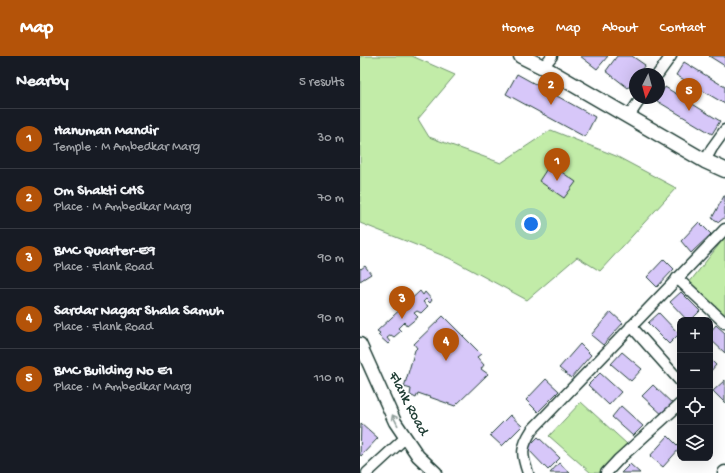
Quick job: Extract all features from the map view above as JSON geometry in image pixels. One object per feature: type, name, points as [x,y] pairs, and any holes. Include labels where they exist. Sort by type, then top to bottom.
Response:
[{"type":"main road","points":[[521,56],[547,61],[629,116],[705,161],[725,170]]},
{"type":"street","points":[[662,68],[671,56]]},
{"type":"street","points":[[629,116],[637,104]]},
{"type":"street","points":[[705,161],[725,130]]},
{"type":"street","points":[[528,473],[522,449],[532,430],[725,229]]},
{"type":"street","points":[[677,278],[725,323]]},
{"type":"street","points":[[631,326],[677,378]]},
{"type":"street","name":"Flank Road","points":[[360,344],[396,422],[405,438],[418,456],[436,473]]},
{"type":"street","points":[[606,473],[618,459],[677,407]]},
{"type":"street","points":[[367,473],[405,438]]},
{"type":"green space","points":[[360,56],[412,56],[455,75],[418,119],[429,137],[501,163],[551,130],[616,156],[676,188],[600,271],[577,257],[527,300],[449,258],[360,223]]},
{"type":"green space","points":[[725,237],[725,319],[685,288]]},
{"type":"green space","points":[[581,402],[627,444],[601,473],[591,473],[549,436]]},
{"type":"building","points":[[580,56],[608,56],[597,69]]},
{"type":"building","points":[[617,56],[632,56],[645,65],[643,68],[629,68],[628,88],[606,71]]},
{"type":"building","points":[[709,56],[725,56],[725,66]]},
{"type":"building","points":[[684,62],[725,87],[725,104],[676,75]]},
{"type":"building","points":[[517,74],[595,117],[585,137],[506,94]]},
{"type":"building","points":[[665,87],[720,121],[712,134],[662,104],[665,104]]},
{"type":"building","points":[[550,164],[576,182],[564,198],[539,181]]},
{"type":"building","points":[[724,196],[725,217],[719,222],[712,218]]},
{"type":"building","points":[[699,222],[711,234],[691,253],[681,241]]},
{"type":"building","points":[[664,259],[674,269],[657,287],[647,277]]},
{"type":"building","points":[[365,266],[371,274],[360,281],[360,268],[361,269]]},
{"type":"building","points":[[420,291],[423,295],[425,292],[432,300],[430,303],[426,299],[423,302],[428,306],[421,313],[417,311],[414,313],[418,317],[407,326],[404,322],[398,328],[401,331],[394,337],[391,335],[387,338],[390,342],[388,344],[378,335],[380,333],[377,331]]},
{"type":"building","points":[[681,292],[700,311],[694,317],[684,317],[670,302]]},
{"type":"building","points":[[611,312],[623,323],[603,345],[591,335]]},
{"type":"building","points":[[659,313],[677,332],[677,336],[669,344],[648,323]]},
{"type":"building","points":[[443,316],[481,354],[477,357],[484,365],[481,369],[488,374],[455,406],[418,393],[416,398],[410,395],[411,389],[404,387],[415,350],[417,348],[414,344]]},
{"type":"building","points":[[716,325],[725,333],[725,353],[713,342],[713,328]]},
{"type":"building","points":[[580,344],[591,355],[571,378],[559,368]]},
{"type":"building","points":[[622,352],[642,369],[631,381],[611,364]]},
{"type":"building","points":[[600,373],[621,392],[609,405],[588,385]]},
{"type":"building","points":[[546,379],[559,391],[538,412],[526,400]]},
{"type":"building","points":[[725,380],[725,403],[713,391]]},
{"type":"building","points":[[653,385],[675,406],[665,417],[642,396]]},
{"type":"building","points":[[621,406],[643,426],[633,436],[612,417]]},
{"type":"building","points":[[510,415],[522,426],[502,446],[490,435]]},
{"type":"building","points":[[361,423],[378,438],[361,456],[360,455]]},
{"type":"building","points":[[668,436],[677,445],[677,451],[663,467],[650,456]]},
{"type":"building","points":[[538,437],[560,458],[548,470],[527,448]]},
{"type":"building","points":[[559,463],[570,473],[550,473]]},
{"type":"building","points":[[630,464],[640,473],[621,473]]},
{"type":"place","name":"Om Shakti CHS","points":[[551,105]]},
{"type":"place","name":"BMC Building No E1","points":[[689,111]]},
{"type":"place","name":"Hanuman Mandir","points":[[557,181]]},
{"type":"place","name":"BMC Quarter-E9","points":[[402,319]]},
{"type":"place","name":"Sardar Nagar Shala Samuh","points":[[446,361]]}]
